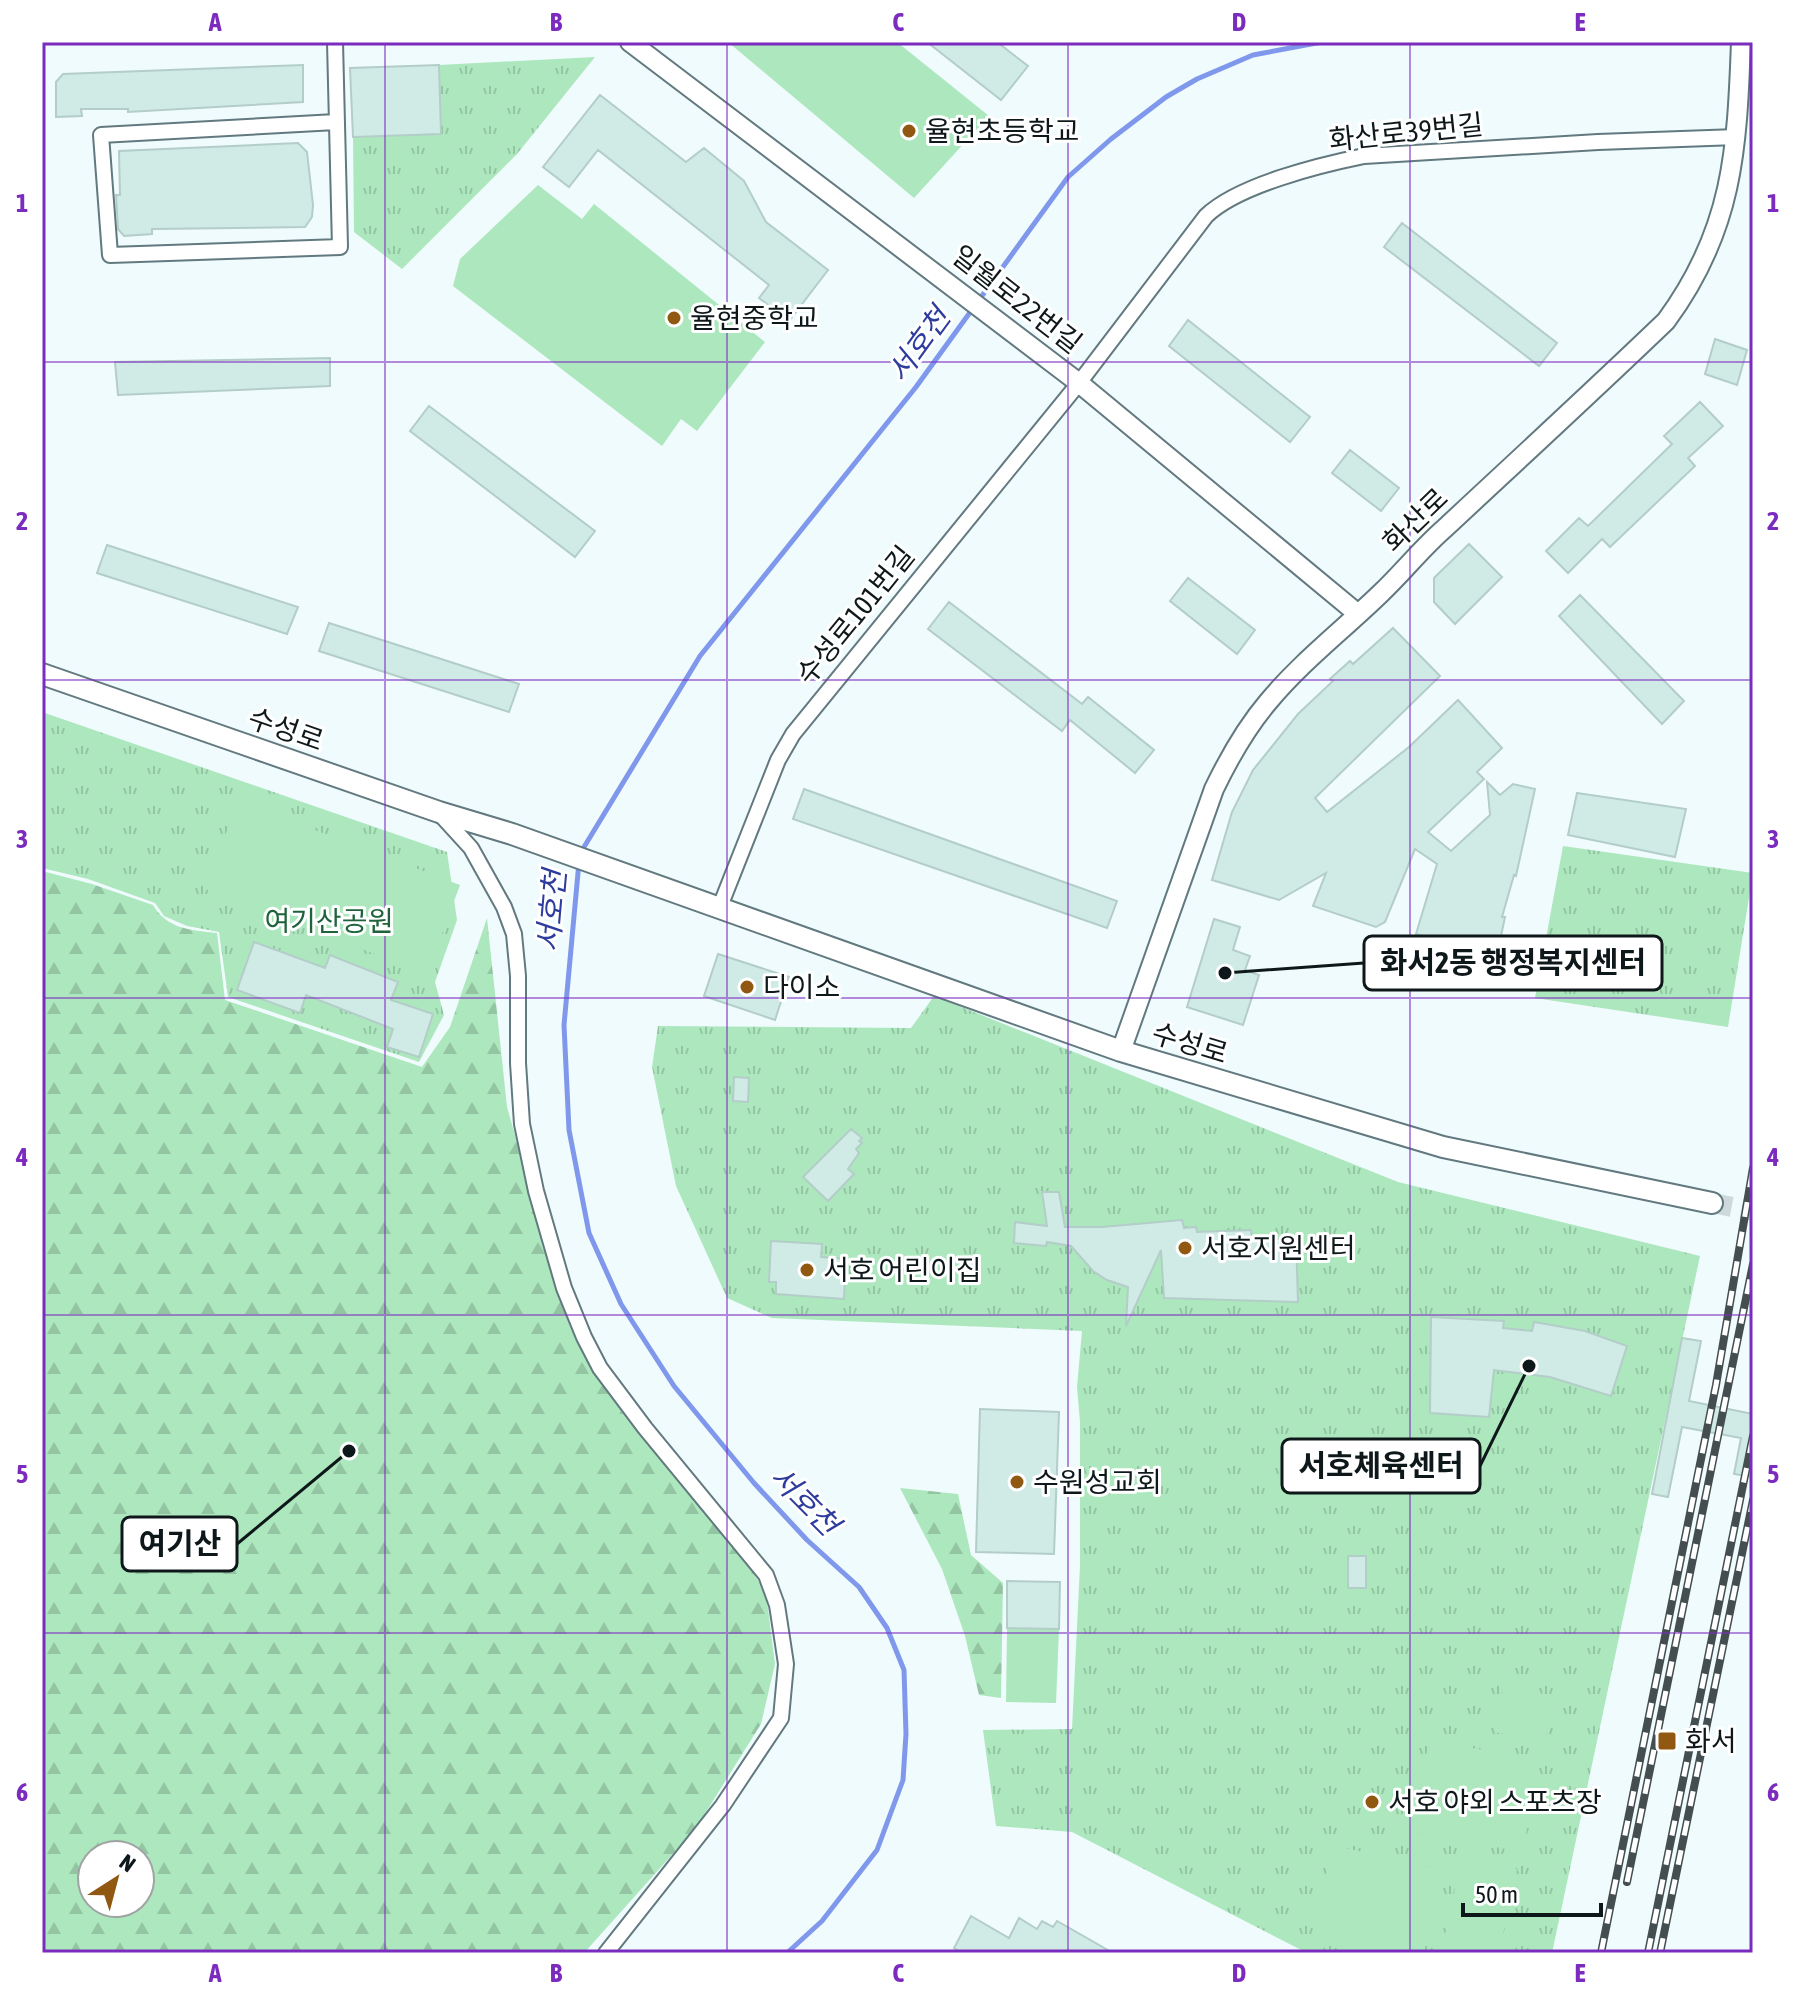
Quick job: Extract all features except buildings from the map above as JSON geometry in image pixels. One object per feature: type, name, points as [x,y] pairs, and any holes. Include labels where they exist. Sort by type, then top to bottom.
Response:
[{"type":"main road","name":"수성로","points":[[42,674],[439,812],[512,834],[1121,1051],[1443,1147],[1712,1203]]},
{"type":"street","points":[[335,42],[340,247],[110,255],[101,135],[336,122]]},
{"type":"street","name":"일월로22번길","points":[[630,42],[1046,357],[1358,614]]},
{"type":"street","name":"화산로","points":[[1121,1051],[1214,789],[1231,754],[1269,700],[1443,530],[1516,465],[1666,321],[1686,294],[1716,232],[1729,187],[1737,137],[1741,42]]},
{"type":"street","name":"화산로39번길","points":[[1079,383],[1206,216],[1227,200],[1263,185],[1337,161],[1364,156],[1737,137]]},
{"type":"street","name":"수성로101번길","points":[[719,909],[785,746],[853,657],[1079,383]]},
{"type":"street","points":[[439,812],[471,848],[504,907],[514,934],[522,1124],[536,1191],[564,1288],[600,1368],[645,1428],[766,1575],[777,1605],[786,1664],[781,1718],[723,1805],[606,1953]]},
{"type":"green space","points":[[728,42],[897,42],[989,116],[914,198]]},
{"type":"green space","points":[[595,57],[517,154],[402,269],[354,232],[353,137],[441,134],[439,65]]},
{"type":"green space","points":[[538,185],[582,219],[594,204],[765,342],[697,431],[681,419],[662,446],[453,286],[460,259]]},
{"type":"green space","name":"여기산공원","points":[[42,712],[447,852],[457,920],[435,982],[444,1015],[419,1062],[228,997],[219,932],[187,926],[164,916],[155,903],[88,879],[42,868]]},
{"type":"green space","points":[[238,801],[460,885],[427,974],[205,889]]},
{"type":"green space","points":[[1563,846],[1753,873],[1728,1027],[1535,998]]},
{"type":"green space","points":[[42,871],[153,905],[165,919],[180,927],[217,933],[225,1000],[422,1067],[450,1027],[487,918],[507,1107],[568,1321],[621,1411],[743,1557],[766,1593],[775,1664],[761,1724],[696,1828],[584,1953],[42,1953]]},
{"type":"green space","points":[[934,996],[1398,1182],[1700,1256],[1552,1953],[1307,1953],[1072,1832],[996,1826],[983,1730],[1072,1729],[1080,1566],[1080,1422],[1077,1387],[1082,1331],[772,1318],[727,1298],[676,1186],[652,1067],[658,1026],[911,1028]]},
{"type":"green space","points":[[900,1488],[958,1494],[971,1555],[1003,1583],[1001,1698],[979,1695],[965,1636],[942,1569]]},
{"type":"green space","points":[[1007,1628],[1059,1629],[1056,1703],[1006,1702]]},
{"type":"green space","points":[[1503,1686],[1554,1696],[1545,1742],[1494,1732]]},
{"type":"green space","points":[[1429,1740],[1539,1760],[1523,1852],[1412,1832]]},
{"type":"green space","points":[[1332,1845],[1442,1870],[1424,1953],[1372,1953],[1312,1940]]},
{"type":"green space","points":[[1462,1857],[1517,1869],[1499,1953],[1441,1953]]},
{"type":"waterway","name":"서호천","points":[[581,852],[700,656],[916,387],[1068,177],[1166,97],[1197,79],[1253,55],[1322,42]]},
{"type":"waterway","name":"서호천","points":[[579,862],[564,1025],[569,1130],[589,1233],[621,1304],[674,1386],[754,1483],[807,1540],[859,1587],[887,1628],[904,1670],[906,1734],[903,1780],[877,1850],[822,1921],[787,1953]]},
{"type":"tunnel","points":[[1712,1203],[1753,1211]]},
{"type":"railway","points":[[1601,1953],[1716,1385],[1753,1168]]},
{"type":"railway","points":[[1627,1882],[1753,1264]]},
{"type":"railway","points":[[1648,1953],[1753,1436]]},
{"type":"railway","points":[[1660,1953],[1753,1500]]},
{"type":"place","name":"율현초등학교","points":[[909,131]]},
{"type":"place","name":"율현중학교","points":[[674,318]]},
{"type":"place","name":"화서2동 행정복지센터","points":[[1225,973]]},
{"type":"place","name":"다이소","points":[[747,987]]},
{"type":"place","name":"서호지원센터","points":[[1185,1248]]},
{"type":"place","name":"서호 어린이집","points":[[807,1270]]},
{"type":"place","name":"서호체육센터","points":[[1529,1366]]},
{"type":"place","name":"여기산","points":[[349,1451]]},
{"type":"place","name":"수원성교회","points":[[1017,1482]]},
{"type":"place","name":"화서","points":[[1667,1741]]},
{"type":"place","name":"서호 야외 스포츠장","points":[[1372,1802]]}]
